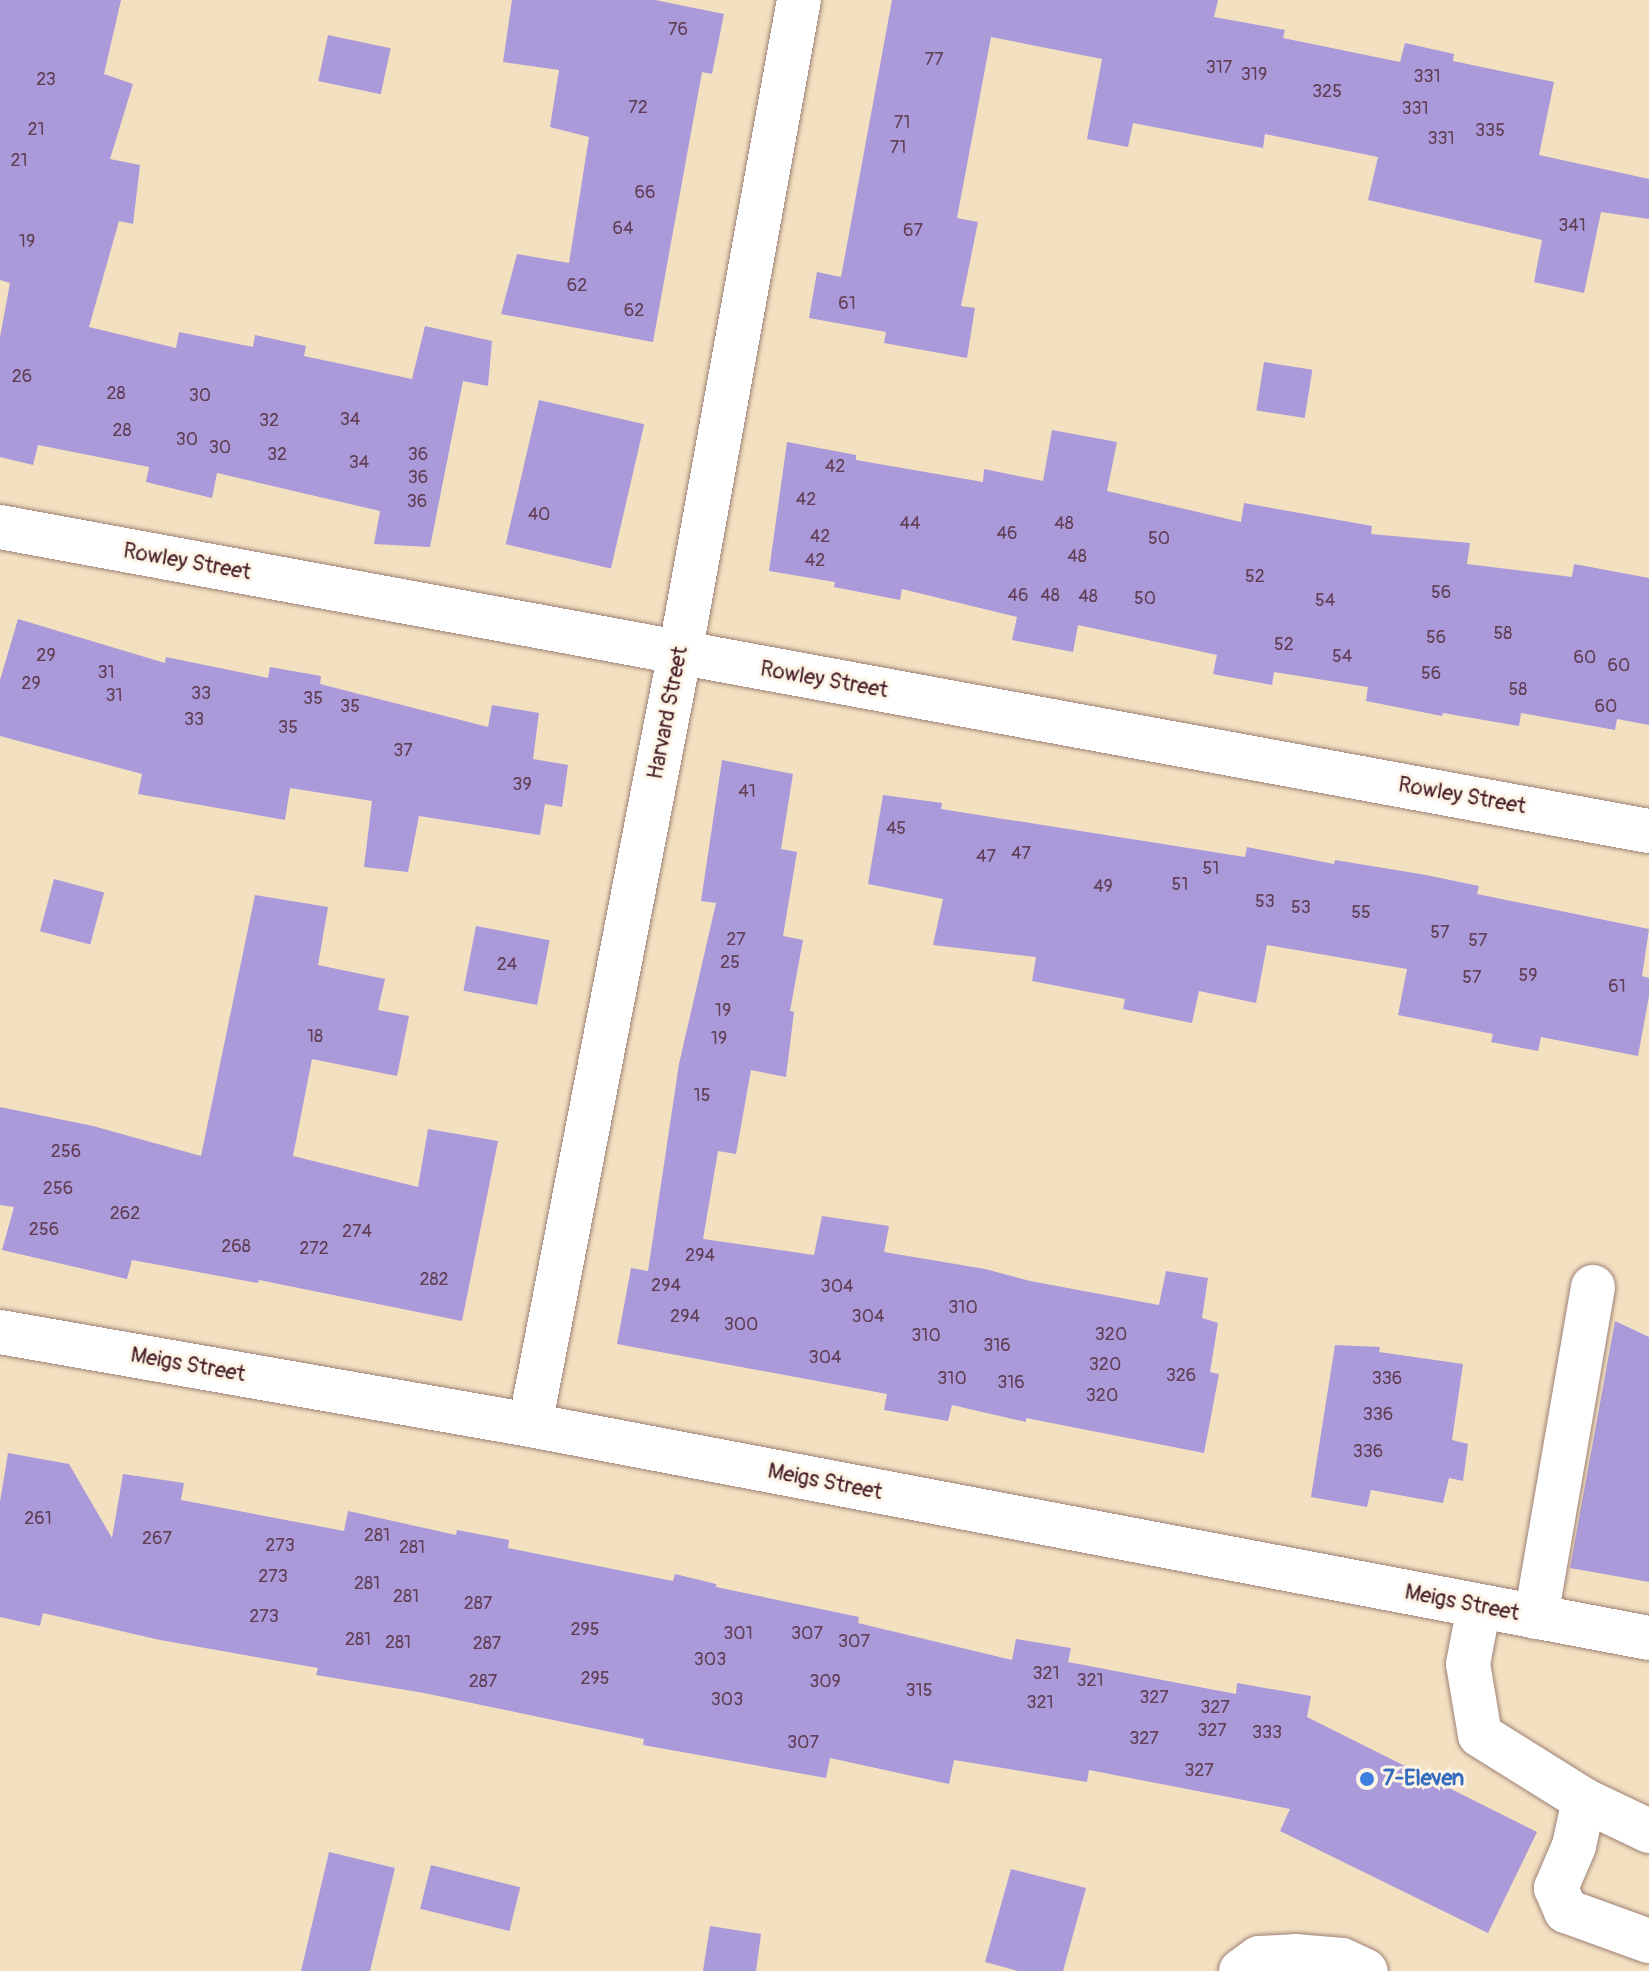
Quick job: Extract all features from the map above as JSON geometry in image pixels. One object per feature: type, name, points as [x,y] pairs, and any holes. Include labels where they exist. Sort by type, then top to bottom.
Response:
[{"type":"street","name":"Harvard Street","points":[[530,1425],[680,653],[799,0]]},
{"type":"street","name":"Rowley Street","points":[[0,527],[1649,831]]},
{"type":"street","points":[[1536,1617],[1593,1287]]},
{"type":"street","name":"Meigs Street","points":[[0,1332],[530,1425],[1649,1638]]},
{"type":"street","points":[[1479,1606],[1468,1664],[1480,1735],[1584,1800],[1649,1831]]},
{"type":"street","points":[[1584,1800],[1574,1846],[1556,1888],[1566,1911],[1649,1941]]},
{"type":"street","points":[[1241,1971],[1259,1958],[1295,1956],[1342,1960],[1366,1971]]},
{"type":"building","points":[[0,0],[121,0],[104,74],[133,84],[110,159],[140,165],[133,224],[119,221],[89,327],[176,348],[179,332],[253,347],[255,335],[306,346],[304,356],[412,379],[425,326],[492,341],[488,386],[463,381],[430,547],[374,544],[380,511],[217,473],[212,498],[146,482],[149,467],[38,445],[33,465],[0,457],[0,337],[10,283],[0,280]]},
{"type":"building","points":[[512,0],[655,0],[724,14],[712,74],[702,72],[653,342],[501,314],[517,254],[569,263],[589,137],[550,127],[559,70],[503,62]]},
{"type":"building","points":[[892,0],[1218,0],[1214,17],[1285,30],[1283,38],[1400,62],[1405,43],[1454,54],[1453,61],[1554,82],[1539,155],[1649,179],[1649,219],[1601,212],[1584,293],[1534,282],[1542,240],[1368,200],[1378,157],[1265,134],[1263,148],[1133,123],[1128,147],[1087,139],[1102,59],[991,37],[957,218],[978,222],[961,306],[975,308],[967,358],[884,343],[886,332],[809,318],[817,272],[841,277]]},
{"type":"building","points":[[328,35],[391,48],[381,94],[318,81]]},
{"type":"building","points":[[1264,362],[1312,370],[1305,418],[1256,410]]},
{"type":"building","points":[[539,400],[644,424],[611,569],[506,544]]},
{"type":"building","points":[[1052,430],[1117,442],[1107,491],[1241,522],[1244,503],[1372,526],[1371,534],[1470,543],[1467,564],[1572,577],[1574,564],[1649,578],[1649,725],[1617,719],[1615,730],[1521,713],[1519,726],[1443,713],[1442,716],[1366,701],[1368,687],[1274,672],[1272,685],[1213,674],[1217,655],[1078,625],[1073,652],[1012,640],[1017,617],[902,589],[900,600],[834,587],[835,582],[769,571],[787,442],[856,455],[856,460],[983,482],[984,469],[1043,481]]},
{"type":"building","points":[[18,619],[165,663],[166,657],[268,678],[270,667],[321,676],[320,684],[488,727],[492,705],[539,713],[533,759],[568,765],[562,807],[545,804],[540,835],[419,816],[408,872],[364,867],[372,801],[290,788],[285,820],[138,794],[142,774],[0,736],[0,680]]},
{"type":"building","points":[[722,760],[793,774],[781,849],[797,852],[783,936],[803,940],[790,1011],[794,1012],[786,1077],[751,1070],[736,1154],[718,1151],[703,1239],[814,1255],[822,1216],[889,1226],[884,1252],[985,1269],[1030,1281],[1159,1305],[1166,1271],[1208,1278],[1202,1318],[1218,1323],[1210,1372],[1219,1374],[1204,1453],[1026,1418],[1026,1422],[952,1405],[948,1421],[884,1410],[887,1394],[617,1344],[631,1268],[648,1271],[679,1064],[716,903],[701,901]]},
{"type":"building","points":[[883,795],[942,803],[941,809],[1245,857],[1247,847],[1334,864],[1335,860],[1426,875],[1479,886],[1477,894],[1649,929],[1642,976],[1649,978],[1649,996],[1638,1056],[1541,1037],[1538,1051],[1491,1042],[1493,1034],[1398,1015],[1407,969],[1267,945],[1256,1003],[1199,991],[1192,1023],[1123,1009],[1125,999],[1032,981],[1036,957],[933,945],[943,899],[868,884]]},
{"type":"building","points":[[54,879],[104,892],[90,945],[40,931]]},
{"type":"building","points":[[255,895],[328,907],[318,965],[385,979],[378,1010],[409,1016],[397,1076],[312,1059],[293,1156],[418,1187],[428,1129],[498,1141],[462,1321],[259,1280],[258,1283],[132,1260],[127,1279],[2,1250],[14,1207],[0,1205],[0,1107],[93,1126],[201,1156]]},
{"type":"building","points":[[476,926],[550,940],[537,1005],[463,991]]},
{"type":"building","points":[[1615,1321],[1649,1337],[1649,1582],[1570,1568]]},
{"type":"building","points":[[1335,1345],[1380,1347],[1379,1352],[1463,1364],[1452,1440],[1468,1444],[1463,1481],[1449,1478],[1443,1503],[1371,1490],[1367,1507],[1311,1497]]},
{"type":"building","points":[[8,1453],[69,1464],[112,1538],[123,1474],[184,1483],[181,1500],[344,1531],[348,1511],[456,1535],[457,1530],[509,1540],[508,1548],[673,1581],[675,1574],[716,1584],[716,1587],[859,1617],[858,1623],[1012,1660],[1016,1639],[1071,1648],[1068,1662],[1236,1694],[1237,1683],[1311,1696],[1307,1717],[1537,1832],[1488,1933],[1280,1831],[1290,1809],[1089,1770],[1087,1782],[954,1760],[949,1784],[830,1758],[826,1778],[643,1745],[644,1739],[424,1693],[316,1675],[318,1668],[160,1640],[43,1613],[40,1626],[0,1617],[0,1502]]},
{"type":"building","points":[[329,1852],[395,1868],[370,1971],[301,1971]]},
{"type":"building","points":[[431,1865],[520,1887],[509,1931],[420,1909]]},
{"type":"building","points":[[1011,1869],[1086,1888],[1063,1971],[1018,1971],[985,1962]]},
{"type":"building","points":[[710,1926],[761,1934],[756,1971],[703,1971]]},
{"type":"place","name":"7-Eleven","points":[[1367,1779]]}]
